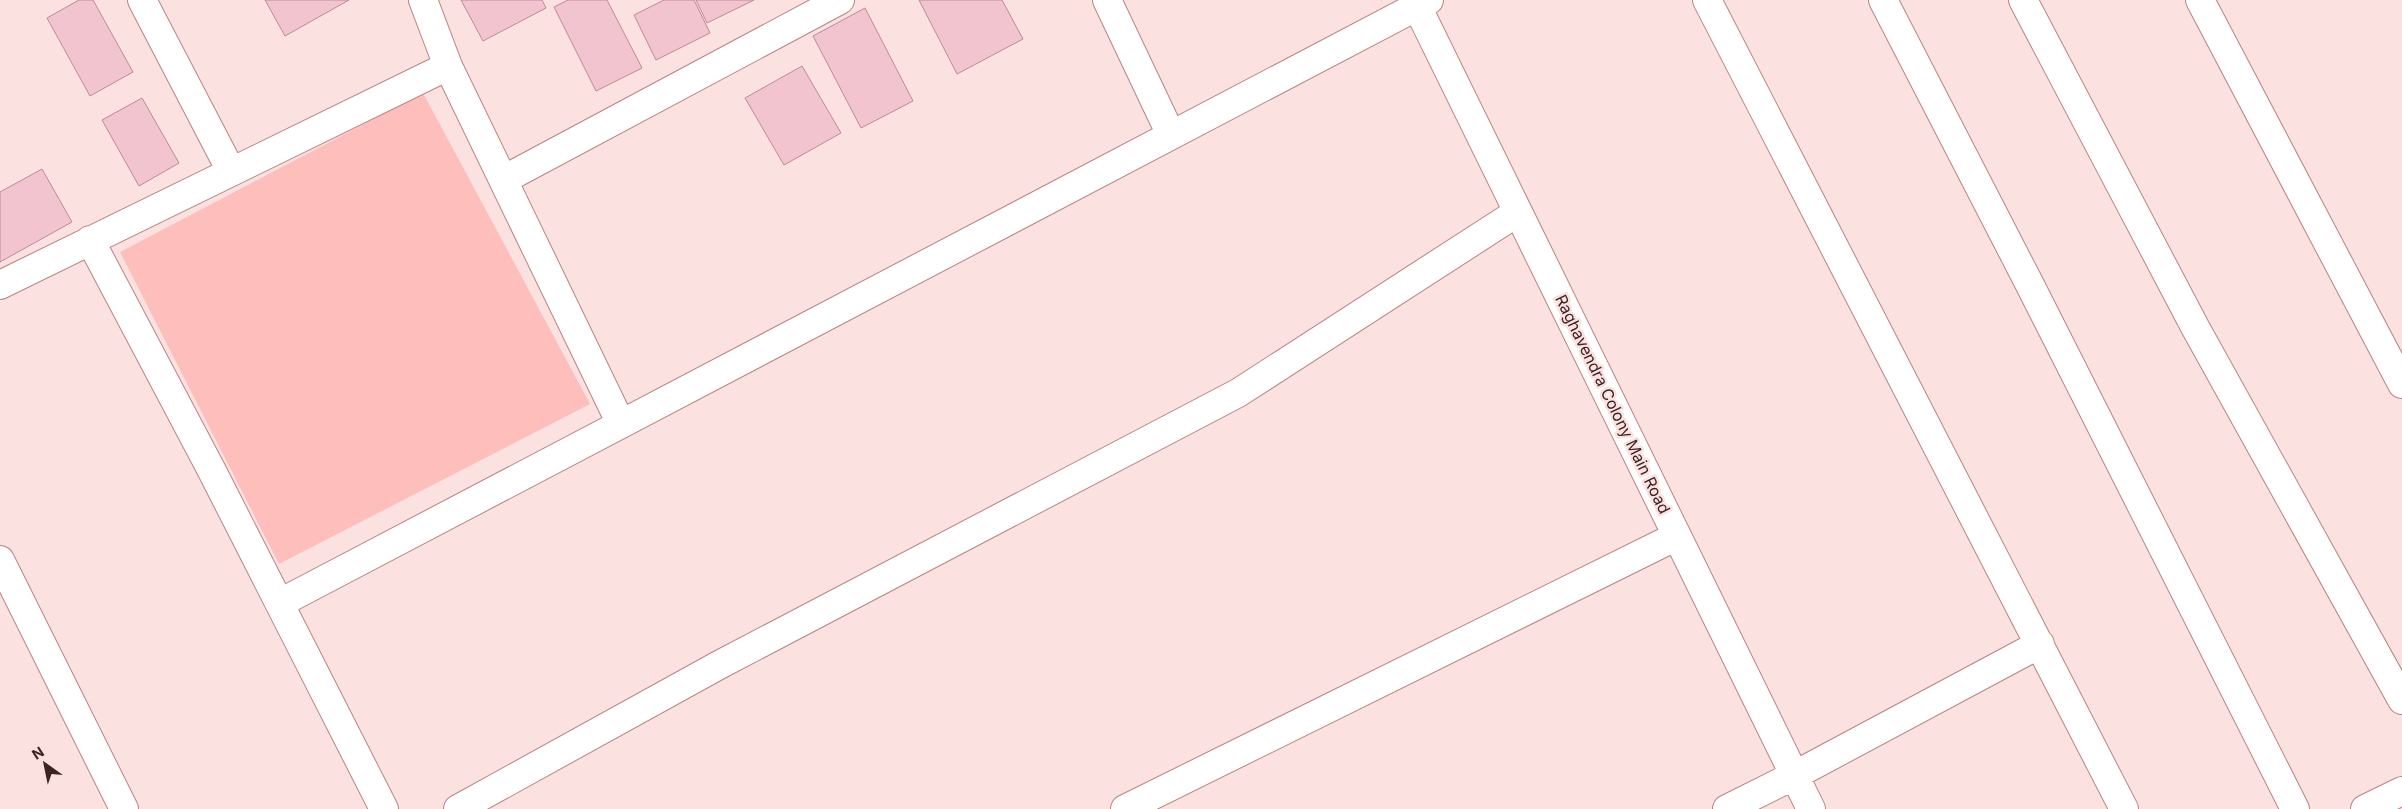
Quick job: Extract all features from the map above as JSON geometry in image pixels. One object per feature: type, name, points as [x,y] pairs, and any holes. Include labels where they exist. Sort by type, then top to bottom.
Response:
[{"type":"street","points":[[142,0],[231,171]]},
{"type":"street","points":[[423,0],[448,66],[622,424]]},
{"type":"street","points":[[503,180],[840,0]]},
{"type":"street","points":[[1107,0],[1171,135]]},
{"type":"street","points":[[1707,0],[2124,809]]},
{"type":"street","points":[[1883,0],[2030,285],[2295,809]]},
{"type":"street","points":[[2023,0],[2195,327],[2402,700]]},
{"type":"street","points":[[2200,0],[2402,384]]},
{"type":"street","points":[[280,603],[1171,135],[1420,2]]},
{"type":"street","name":"Raghavendra Colony Main Road","points":[[1420,2],[1518,212],[1811,809]]},
{"type":"street","points":[[0,285],[448,66]]},
{"type":"street","points":[[458,809],[719,665],[1238,393],[1518,212]]},
{"type":"street","points":[[90,240],[280,603],[384,809]]},
{"type":"street","points":[[1126,809],[1678,536]]},
{"type":"street","points":[[0,560],[124,809]]},
{"type":"street","points":[[1727,809],[1795,775],[2040,644]]},
{"type":"street","points":[[2364,809],[2402,791]]},
{"type":"shaded area","points":[[423,93],[590,404],[279,564],[120,252]]},
{"type":"building","points":[[79,0],[93,0],[133,72],[90,96],[47,18]]},
{"type":"building","points":[[265,0],[349,0],[285,36]]},
{"type":"building","points":[[461,0],[542,0],[546,8],[483,41]]},
{"type":"building","points":[[568,0],[607,0],[642,68],[596,91],[554,7]]},
{"type":"building","points":[[664,0],[694,0],[710,33],[656,60],[634,15]]},
{"type":"building","points":[[696,0],[754,0],[707,23]]},
{"type":"building","points":[[919,0],[1002,0],[1023,39],[957,74]]},
{"type":"building","points":[[865,8],[913,101],[861,128],[813,36]]},
{"type":"building","points":[[802,66],[841,133],[784,165],[745,98]]},
{"type":"building","points":[[142,98],[179,163],[139,186],[102,120]]},
{"type":"building","points":[[42,169],[72,222],[0,262],[0,192]]}]
